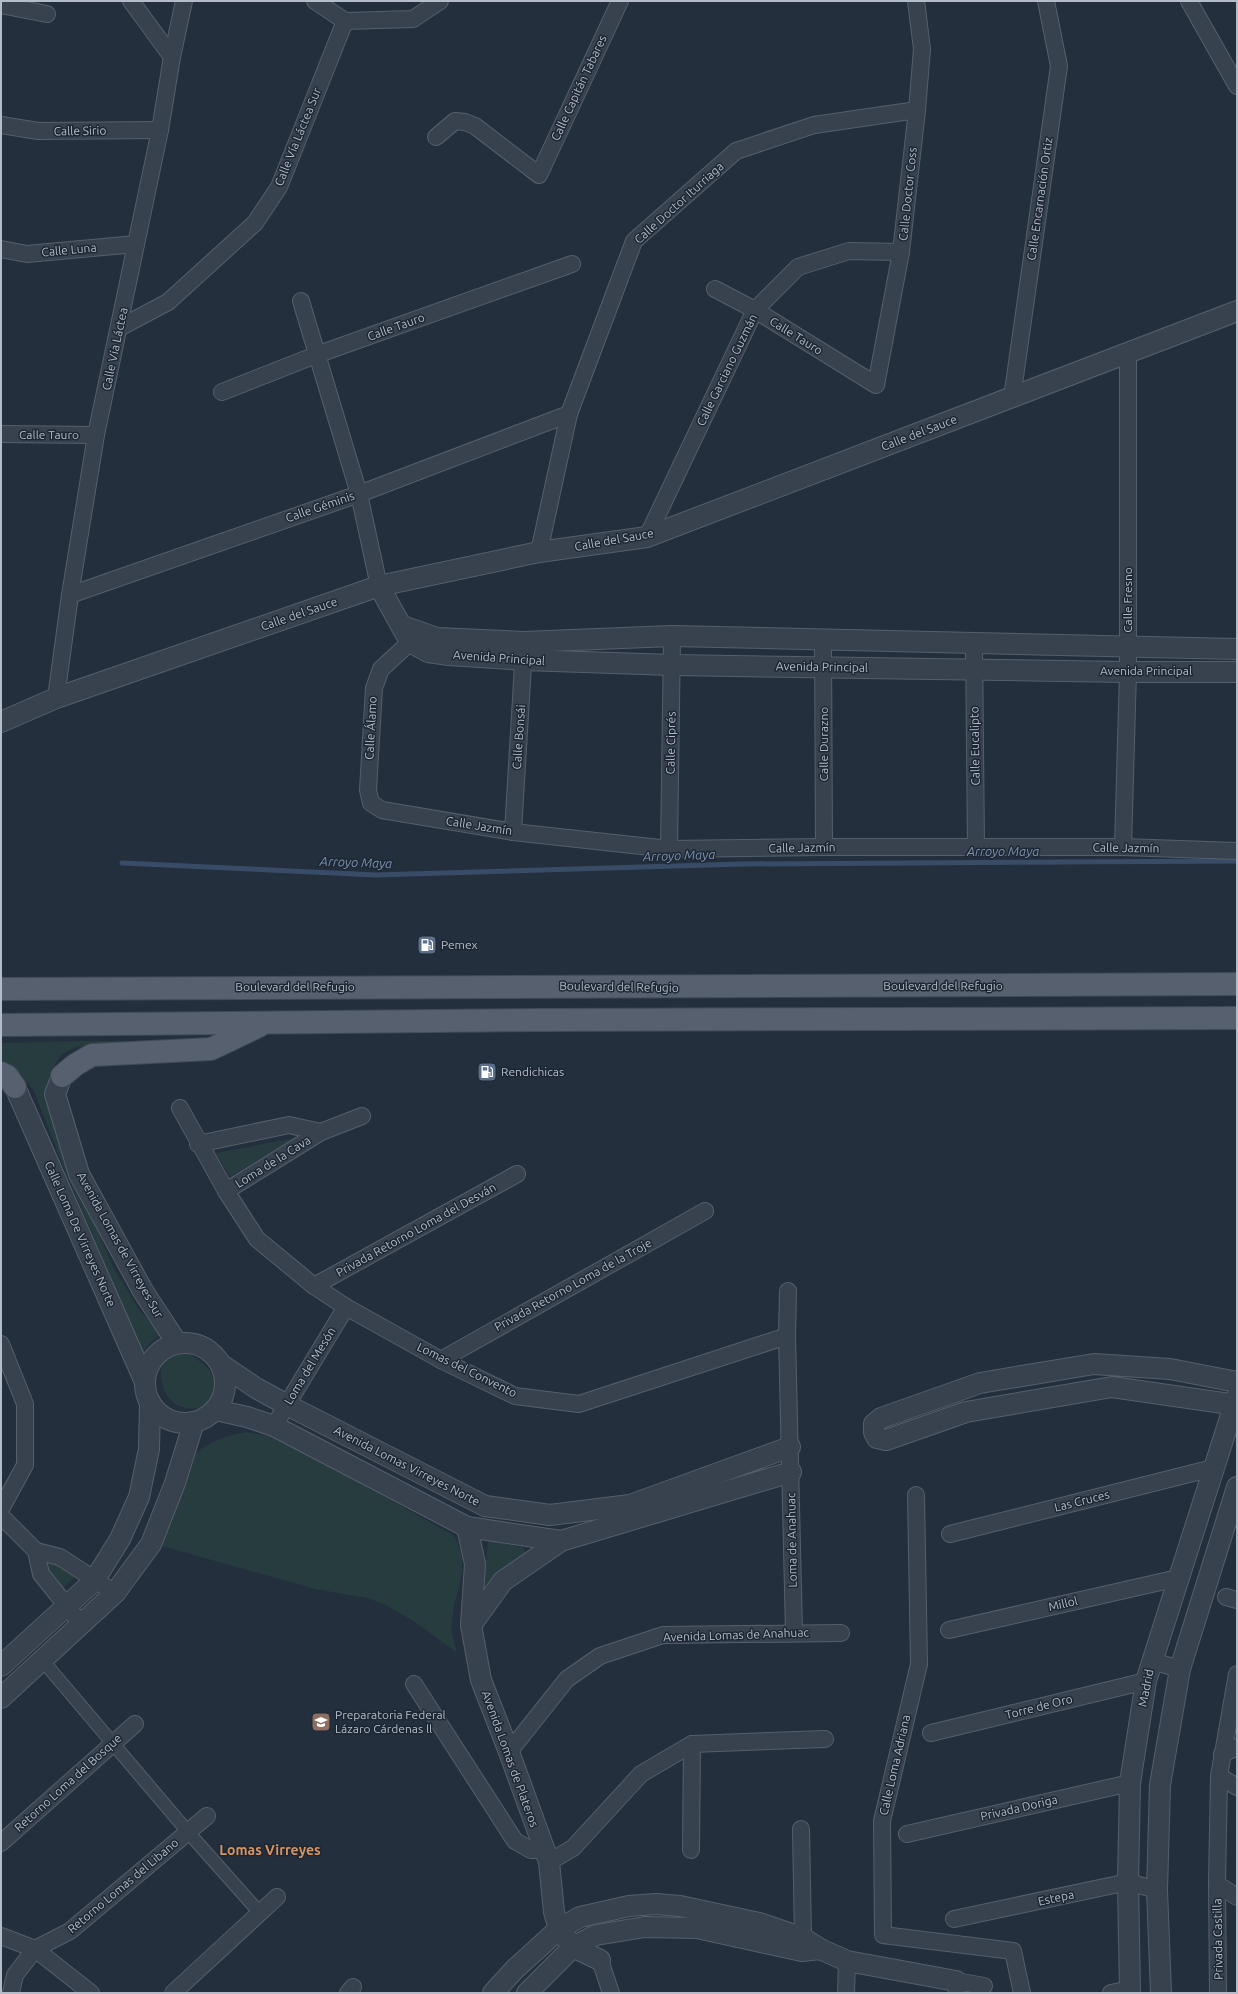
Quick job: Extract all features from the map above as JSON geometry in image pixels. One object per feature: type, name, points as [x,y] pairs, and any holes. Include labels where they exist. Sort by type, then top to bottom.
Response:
[{"type":"main road","name":"Boulevard del Refugio","points":[[1,989],[1237,984]]},
{"type":"main road","points":[[1,1025],[558,1020],[1237,1018]]},
{"type":"main road","points":[[62,1076],[75,1065],[92,1055],[211,1049],[266,1023]]},
{"type":"street","points":[[131,1],[172,57]]},
{"type":"street","name":"Calle Vía Láctea","points":[[56,698],[70,595],[96,435],[160,130],[172,57],[184,1]]},
{"type":"street","points":[[315,1],[345,21],[413,18],[440,1]]},
{"type":"street","name":"Calle Capitán Tabares","points":[[436,137],[455,122],[465,122],[476,126],[539,175],[620,1]]},
{"type":"street","name":"Calle Doctor Coss","points":[[876,386],[901,252],[917,110],[922,48],[916,1]]},
{"type":"street","name":"Calle Encarnación Ortiz","points":[[1012,398],[1059,66],[1046,1]]},
{"type":"street","points":[[1189,1],[1237,86]]},
{"type":"street","points":[[1,5],[47,14]]},
{"type":"street","name":"Calle Vía Láctea Sur","points":[[119,328],[168,302],[255,223],[279,187],[345,21]]},
{"type":"street","name":"Calle Doctor Iturriaga","points":[[539,552],[569,414],[634,241],[736,151],[814,125],[917,110]]},
{"type":"street","name":"Calle Sirio","points":[[1,125],[38,131],[160,130]]},
{"type":"street","name":"Calle Luna","points":[[1,250],[27,254],[136,244]]},
{"type":"street","name":"Calle Garciano Guzmán","points":[[646,537],[755,310],[798,267],[849,251],[901,252]]},
{"type":"street","name":"Calle Tauro","points":[[222,392],[316,355],[572,264]]},
{"type":"street","name":"Calle Tauro","points":[[715,289],[755,310],[876,386]]},
{"type":"street","points":[[302,300],[316,355],[359,494],[379,586],[411,634]]},
{"type":"street","name":"Calle del Sauce","points":[[1,722],[56,698],[379,586],[539,552],[646,537],[1237,311]]},
{"type":"street","name":"Calle Fresno","points":[[1123,848],[1128,672],[1128,353]]},
{"type":"street","name":"Calle Géminis","points":[[70,595],[359,494],[569,414]]},
{"type":"street","name":"Calle Tauro","points":[[1,434],[96,435]]},
{"type":"street","name":"Avenida Principal","points":[[411,634],[428,652],[435,653],[524,651],[672,636],[1128,648],[1237,649]]},
{"type":"street","name":"Calle Álamo","points":[[371,803],[368,790],[374,688],[381,668],[411,634]]},
{"type":"street","name":"Calle Ciprés","points":[[669,850],[672,636]]},
{"type":"street","name":"Calle Durazno","points":[[823,640],[824,847]]},
{"type":"street","name":"Calle Eucalipto","points":[[974,644],[976,847]]},
{"type":"street","name":"Avenida Principal","points":[[524,651],[672,665],[1128,672],[1237,672]]},
{"type":"street","name":"Calle Bonsái","points":[[513,832],[524,651]]},
{"type":"street","name":"Calle Jazmín","points":[[371,803],[382,810],[513,832],[669,850],[824,847],[976,847],[1123,848],[1237,851]]},
{"type":"street","name":"Avenida Lomas de Virreyes Sur","points":[[62,1076],[55,1094],[79,1174],[143,1291],[177,1344]]},
{"type":"street","name":"Calle Loma De Virreyes Norte","points":[[8,1080],[145,1382]]},
{"type":"street","name":"Lomas del Convento","points":[[180,1108],[198,1144],[226,1192],[257,1239],[314,1286],[346,1307],[441,1360],[516,1396],[579,1404],[787,1336]]},
{"type":"street","name":"Loma de la Cava","points":[[226,1192],[321,1132],[362,1116]]},
{"type":"street","name":"Loma de la Cava","points":[[198,1144],[289,1125],[321,1132]]},
{"type":"street","name":"Privada Retorno Loma del Desván","points":[[314,1286],[517,1174]]},
{"type":"street","name":"Privada Retorno Loma de la Troje","points":[[441,1360],[705,1211]]},
{"type":"street","points":[[788,1291],[787,1336],[790,1447]]},
{"type":"street","name":"Loma del Mesón","points":[[274,1426],[346,1307]]},
{"type":"street","points":[[1,1666],[94,1581],[120,1539],[139,1497],[149,1449],[150,1402],[145,1382],[147,1371],[151,1362],[158,1353],[177,1344],[190,1343],[203,1347],[214,1354],[222,1365],[226,1388],[216,1410],[206,1418],[194,1422],[181,1423],[169,1420],[158,1412],[150,1402]]},
{"type":"street","points":[[1,1344],[25,1404],[25,1465],[1,1509]]},
{"type":"street","points":[[1236,1402],[1112,1387],[966,1412],[886,1440],[877,1438],[874,1432],[874,1424],[881,1418],[980,1382],[1094,1364],[1170,1369],[1237,1382]]},
{"type":"street","name":"Avenida Lomas Virreyes Norte","points":[[222,1365],[256,1388],[287,1405],[485,1506],[550,1515],[630,1505],[790,1447]]},
{"type":"street","name":"Madrid","points":[[1124,1992],[1130,1783],[1146,1681],[1213,1468],[1236,1402]]},
{"type":"street","name":"Avenida Lomas Virreyes Norte","points":[[216,1410],[247,1417],[274,1426],[468,1527],[561,1541],[791,1472]]},
{"type":"street","points":[[1,1698],[43,1661],[115,1593],[151,1544],[175,1483],[194,1422]]},
{"type":"street","name":"Loma de Anahuac","points":[[790,1447],[794,1632]]},
{"type":"street","name":"Las Cruces","points":[[950,1534],[1213,1468]]},
{"type":"street","points":[[1161,1993],[1157,1890],[1160,1785],[1180,1669],[1237,1487]]},
{"type":"street","name":"Calle Loma Adriana","points":[[916,1495],[919,1664],[882,1821],[883,1935],[1013,1951],[1022,1993]]},
{"type":"street","points":[[1,1516],[36,1551],[60,1557],[94,1581],[115,1593]]},
{"type":"street","name":"Avenida Lomas de Plateros","points":[[468,1527],[475,1564],[471,1625],[481,1680],[547,1856],[553,1891],[554,1912],[559,1929]]},
{"type":"street","points":[[471,1625],[503,1581],[561,1541]]},
{"type":"street","points":[[36,1551],[41,1574],[82,1625]]},
{"type":"street","name":"Millol","points":[[949,1630],[1178,1578]]},
{"type":"street","name":"Avenida Lomas de Anahuac","points":[[509,1752],[567,1679],[600,1656],[663,1635],[794,1632],[841,1633]]},
{"type":"street","points":[[43,1661],[188,1832],[260,1912]]},
{"type":"street","points":[[1152,1661],[1180,1669]]},
{"type":"street","name":"Privada Castilla","points":[[1218,1993],[1217,1884],[1219,1776],[1237,1674]]},
{"type":"street","name":"Torre de Oro","points":[[931,1733],[1146,1681]]},
{"type":"street","points":[[414,1684],[515,1841],[531,1850],[547,1856],[573,1848],[641,1774],[692,1744],[825,1739]]},
{"type":"street","name":"Retorno Loma del Bosque","points":[[1,1843],[135,1724]]},
{"type":"street","points":[[691,1850],[692,1744]]},
{"type":"street","points":[[1222,1754],[1237,1748]]},
{"type":"street","points":[[1219,1776],[1237,1787]]},
{"type":"street","name":"Privada Doriga","points":[[907,1834],[1130,1783]]},
{"type":"street","name":"Retorno Lomas del Libano","points":[[35,1950],[70,1931],[207,1816]]},
{"type":"street","points":[[801,1829],[808,1946]]},
{"type":"street","name":"Estepa","points":[[954,1919],[1128,1882],[1157,1890]]},
{"type":"street","name":"Privada Castilla","points":[[1217,1884],[1237,1897]]},
{"type":"street","points":[[553,1891],[596,1935],[600,1960],[611,1993]]},
{"type":"street","points":[[173,1993],[277,1896]]},
{"type":"street","points":[[493,1993],[515,1969],[559,1929],[580,1917],[629,1906],[656,1904],[680,1906],[759,1923],[808,1946],[847,1961],[957,1987],[984,1986]]},
{"type":"street","points":[[527,1993],[573,1947],[596,1935],[645,1927],[697,1928],[808,1946]]},
{"type":"street","points":[[559,1929],[573,1947],[600,1960]]},
{"type":"street","points":[[1,1936],[35,1950],[91,1993]]},
{"type":"street","points":[[11,1993],[15,1975],[35,1950]]},
{"type":"street","points":[[846,1993],[847,1961]]},
{"type":"green space","points":[[76,1041],[213,1041],[76,1047],[62,1054],[54,1066],[46,1088],[49,1104],[69,1166],[114,1269],[140,1311],[162,1335],[154,1339],[139,1356],[110,1275],[64,1168],[34,1091],[20,1073],[1,1060],[1,1043]]},
{"type":"green space","points":[[295,1138],[230,1177],[216,1153]]},
{"type":"green space","points":[[184,1351],[195,1357],[210,1371],[217,1384],[217,1394],[212,1402],[202,1407],[191,1409],[179,1406],[169,1399],[163,1386],[161,1368],[163,1364],[171,1353]]},
{"type":"green space","points":[[246,1432],[274,1437],[299,1449],[453,1535],[459,1547],[462,1559],[460,1583],[452,1619],[452,1632],[457,1653],[415,1622],[384,1604],[367,1598],[315,1589],[162,1546],[190,1461],[207,1445],[222,1438]]},
{"type":"green space","points":[[489,1540],[524,1548],[526,1557],[478,1603]]},
{"type":"green space","points":[[48,1562],[78,1573],[62,1589],[46,1565]]},
{"type":"waterway","name":"Arroyo Maya","points":[[122,863],[376,875],[742,864],[1237,861]]},
{"type":"place","name":"Pemex","points":[[427,945]]},
{"type":"place","name":"Rendichicas","points":[[487,1072]]},
{"type":"place","name":"Preparatoria Federal Lázaro Cárdenas ll","points":[[321,1722]]},
{"type":"district","name":"Lomas Virreyes","points":[[270,1850]]}]
